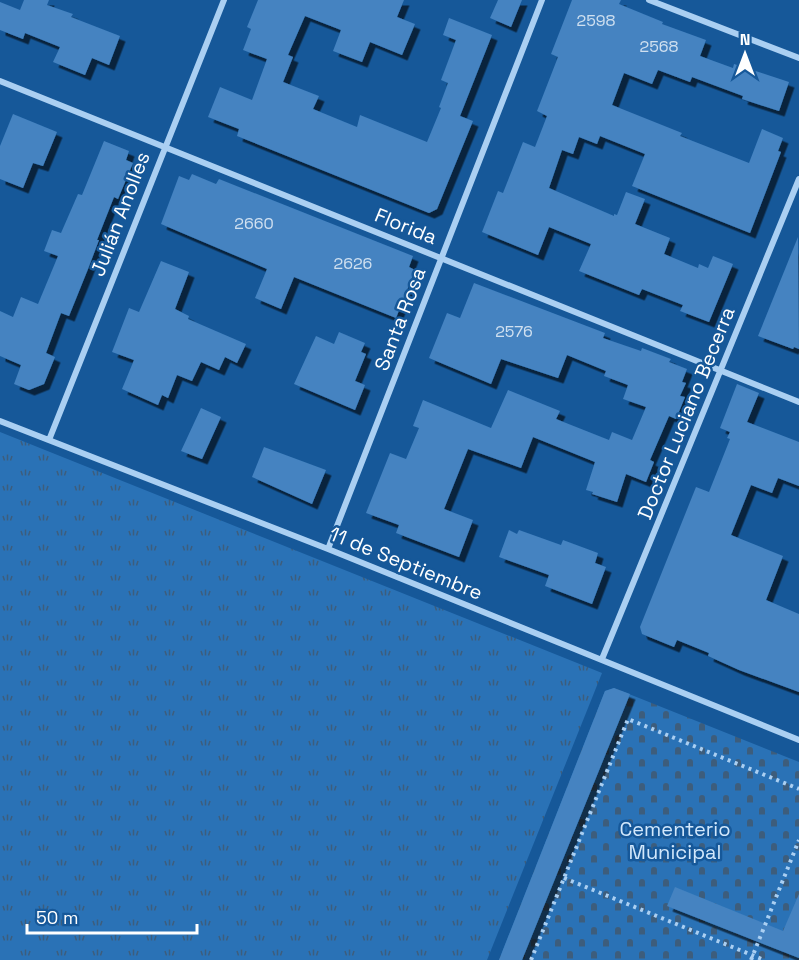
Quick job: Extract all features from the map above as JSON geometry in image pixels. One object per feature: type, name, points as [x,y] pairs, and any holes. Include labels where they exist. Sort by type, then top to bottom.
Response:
[{"type":"street","name":"Julián Anolles","points":[[49,440],[224,0]]},
{"type":"street","name":"Santa Rosa","points":[[328,549],[542,0]]},
{"type":"street","points":[[649,0],[799,58]]},
{"type":"street","name":"Florida","points":[[0,81],[799,402]]},
{"type":"street","name":"Doctor Luciano Becerra","points":[[602,659],[799,179]]},
{"type":"street","name":"11 de Septiembre","points":[[0,421],[328,549],[799,740]]},
{"type":"path","points":[[531,960],[628,719],[799,789]]},
{"type":"path","points":[[752,958],[799,840]]},
{"type":"path","points":[[564,878],[752,958],[764,960]]},
{"type":"green space","points":[[0,432],[602,673],[487,960],[0,960]]},
{"type":"green space","name":"Cementerio Municipal","points":[[614,688],[799,762],[799,960],[499,960],[605,691]]},
{"type":"building","points":[[24,0],[49,0],[47,5],[73,14],[71,17],[120,36],[109,65],[92,58],[85,75],[53,62],[60,47],[25,33],[23,39],[0,30],[0,2],[20,10]]},
{"type":"building","points":[[258,0],[404,0],[397,17],[415,24],[402,55],[370,42],[362,62],[333,51],[341,30],[305,16],[288,55],[293,57],[283,82],[319,96],[313,109],[357,127],[360,115],[427,142],[441,108],[439,107],[448,83],[441,80],[456,40],[443,35],[449,18],[492,35],[460,116],[473,121],[437,209],[429,213],[237,136],[239,129],[208,117],[220,87],[252,100],[267,59],[243,50],[251,29],[247,27]]},
{"type":"building","points":[[498,0],[522,0],[511,27],[490,18]]},
{"type":"building","points":[[572,0],[621,0],[619,4],[663,22],[662,24],[706,40],[700,56],[733,68],[734,64],[789,82],[779,111],[742,99],[743,96],[692,77],[690,82],[658,70],[652,84],[624,73],[612,105],[682,133],[680,136],[749,163],[762,129],[783,138],[778,151],[781,152],[750,233],[632,186],[645,154],[600,136],[597,144],[579,137],[573,154],[562,150],[549,188],[614,216],[614,214],[617,215],[626,192],[645,199],[635,224],[670,238],[664,254],[698,268],[699,264],[708,268],[713,256],[733,264],[709,322],[680,311],[683,305],[642,289],[639,295],[579,271],[591,244],[549,227],[538,255],[482,232],[498,191],[503,193],[523,142],[535,147],[547,116],[537,111],[558,57],[551,54]]},
{"type":"building","points":[[13,114],[57,132],[43,166],[33,163],[23,188],[0,179],[0,146]]},
{"type":"building","points":[[104,141],[129,151],[126,160],[133,163],[118,199],[114,197],[69,316],[61,313],[46,353],[55,357],[44,384],[29,390],[14,384],[21,365],[0,356],[0,311],[13,317],[21,297],[38,304],[58,256],[44,251],[52,230],[61,233],[78,194],[82,195]]},
{"type":"building","points":[[192,174],[216,184],[219,179],[413,256],[409,267],[415,270],[396,318],[294,277],[281,309],[255,298],[267,269],[161,224],[179,176],[189,180]]},
{"type":"building","points":[[798,237],[799,349],[794,347],[793,349],[758,336]]},
{"type":"building","points":[[161,261],[189,272],[175,309],[189,316],[188,319],[246,344],[237,363],[225,357],[219,370],[201,362],[192,381],[177,375],[168,398],[162,395],[158,405],[122,389],[134,360],[112,352],[129,308],[139,312]]},
{"type":"building","points":[[474,283],[605,333],[603,338],[641,351],[642,348],[671,359],[669,362],[687,369],[682,382],[686,383],[680,396],[685,397],[676,419],[669,416],[650,460],[654,462],[646,482],[626,474],[617,502],[586,490],[595,462],[533,437],[521,468],[468,449],[444,509],[473,520],[459,557],[396,533],[399,525],[366,513],[390,453],[406,459],[419,428],[413,426],[423,400],[491,428],[508,390],[560,411],[556,419],[609,440],[612,432],[632,440],[646,407],[623,399],[628,385],[604,376],[606,371],[567,355],[558,378],[501,359],[491,384],[429,358],[447,313],[460,318]]},
{"type":"building","points":[[339,332],[365,343],[361,352],[366,354],[355,381],[365,385],[355,410],[294,384],[316,336],[334,344]]},
{"type":"building","points":[[737,384],[759,393],[747,422],[799,442],[799,486],[778,478],[772,493],[751,485],[731,535],[783,556],[766,600],[799,614],[799,692],[739,670],[708,656],[709,653],[677,640],[674,647],[642,634],[640,627],[696,487],[709,492],[730,439],[727,438],[730,432],[720,428]]},
{"type":"building","points":[[201,408],[221,417],[202,459],[181,451]]},
{"type":"building","points":[[264,447],[326,470],[312,504],[252,477]]},
{"type":"building","points":[[509,530],[517,534],[519,530],[561,545],[563,540],[598,553],[595,563],[606,567],[592,604],[545,586],[549,575],[499,557]]},
{"type":"building","points":[[614,688],[630,694],[522,960],[499,960],[605,691]]},
{"type":"building","points":[[675,887],[783,931],[799,894],[799,958],[667,906]]}]
